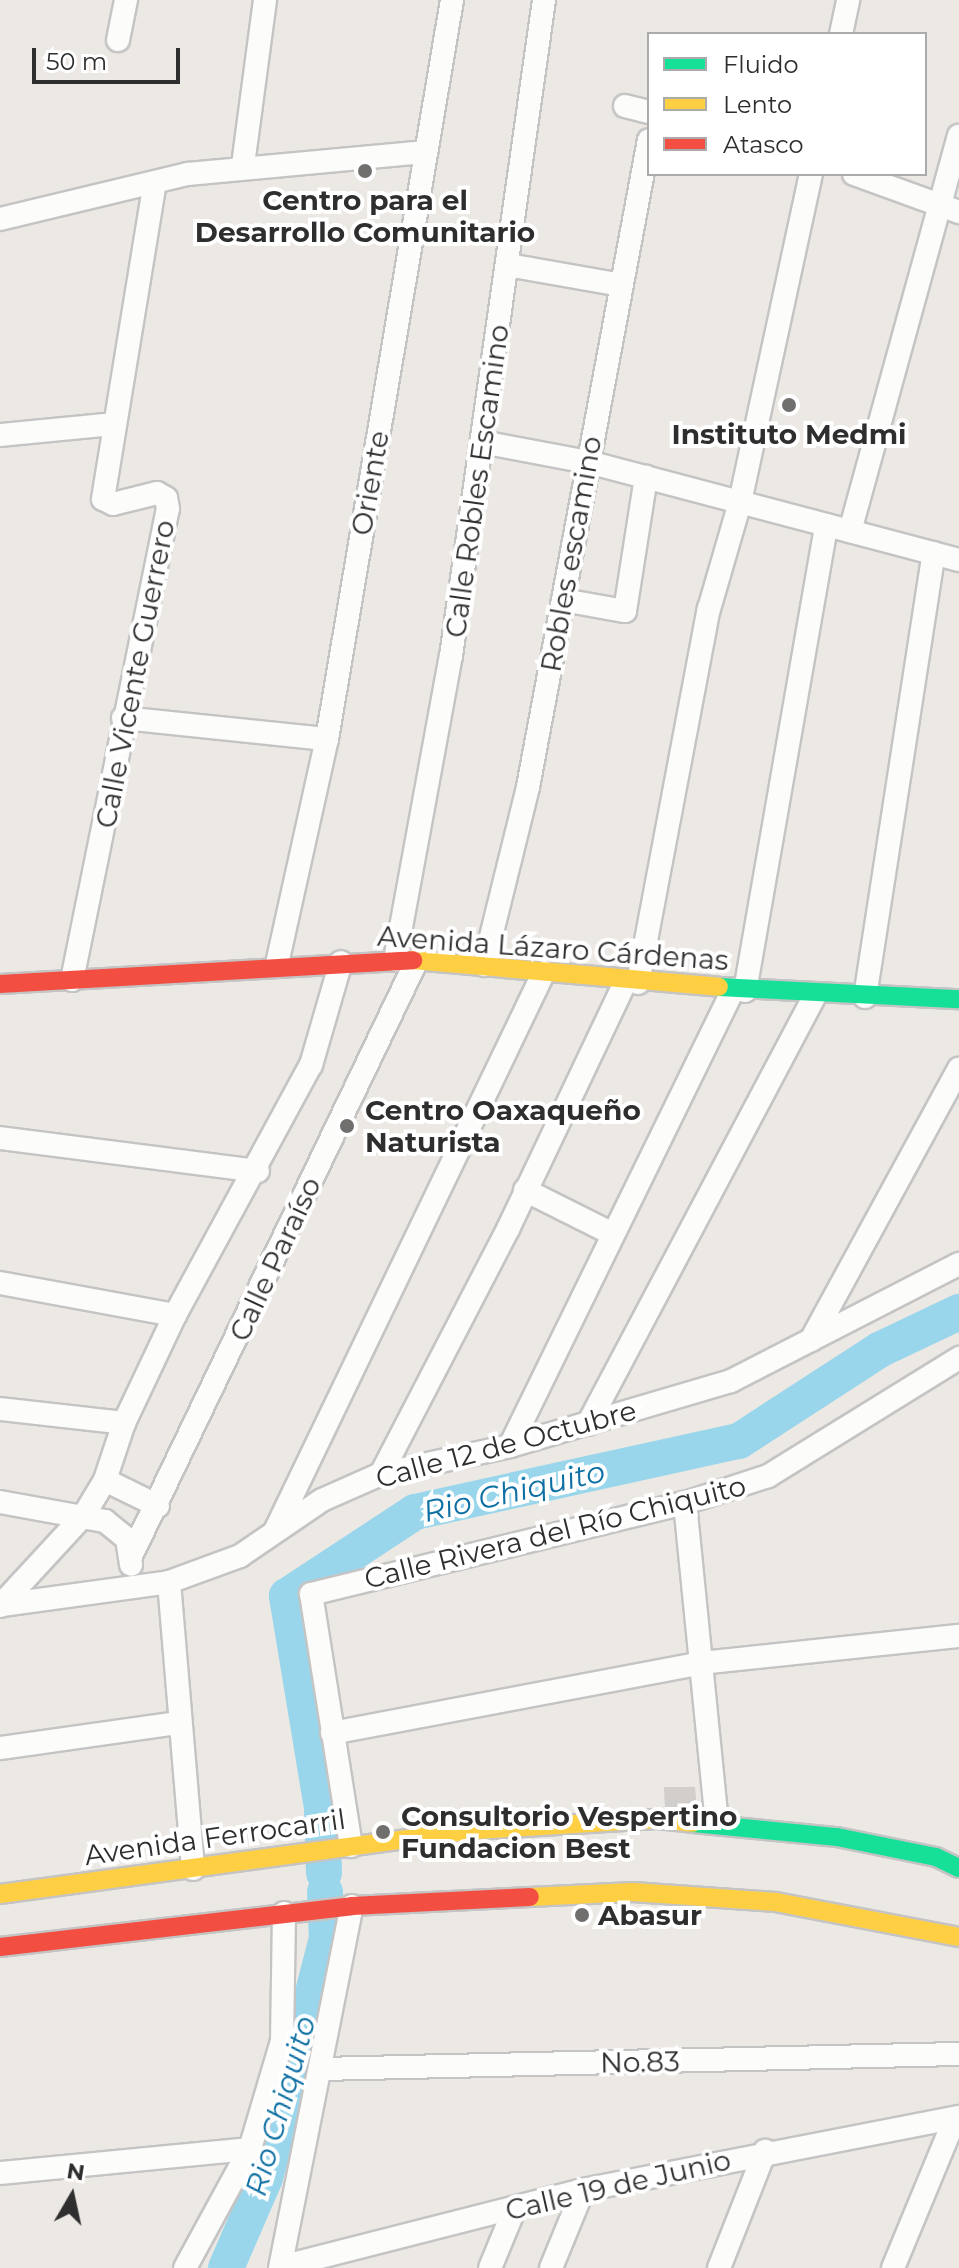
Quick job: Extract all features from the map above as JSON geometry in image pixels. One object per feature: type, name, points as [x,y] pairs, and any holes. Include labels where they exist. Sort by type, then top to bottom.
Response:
[{"type":"main road","name":"Avenida Lázaro Cárdenas","points":[[0,984],[277,964],[406,960],[484,965],[632,983],[815,996],[959,999]]},
{"type":"main road","name":"Avenida Ferrocarril","points":[[0,1894],[59,1901],[193,1869],[299,1852],[476,1830],[657,1819],[717,1822],[837,1837],[936,1857],[959,1868]]},
{"type":"main road","points":[[0,1947],[345,1907],[633,1892],[706,1893],[959,1937]]},
{"type":"main road","points":[[59,1901],[67,1939]]},
{"type":"street","points":[[118,40],[126,0]]},
{"type":"street","points":[[243,165],[265,0]]},
{"type":"street","name":"Oriente","points":[[277,964],[327,739],[452,0]]},
{"type":"street","name":"Calle Robles Escamino","points":[[406,960],[544,0]]},
{"type":"street","points":[[841,32],[848,0]]},
{"type":"street","points":[[625,106],[647,112]]},
{"type":"street","points":[[850,531],[951,209],[959,136]]},
{"type":"street","name":"Robles escamino","points":[[484,965],[528,787],[647,150]]},
{"type":"street","points":[[0,219],[243,165],[426,152]]},
{"type":"street","points":[[381,1474],[632,983],[709,609],[740,502],[811,176]]},
{"type":"street","points":[[860,176],[951,209]]},
{"type":"street","name":"Calle Vicente Guerrero","points":[[72,980],[101,854],[123,718],[168,509],[166,498],[157,493],[113,504],[103,499],[155,183]]},
{"type":"street","points":[[508,265],[621,285]]},
{"type":"street","points":[[0,435],[114,424]]},
{"type":"street","points":[[482,442],[588,462],[959,560]]},
{"type":"street","points":[[563,600],[625,611],[646,477]]},
{"type":"street","points":[[510,1446],[613,1234],[739,990],[826,525]]},
{"type":"street","points":[[865,997],[934,553]]},
{"type":"street","points":[[123,718],[327,739]]},
{"type":"street","name":"Calle Paraíso","points":[[131,1556],[158,1506],[406,960]]},
{"type":"street","name":"Calle 12 de Octubre","points":[[1,1606],[84,1515],[105,1480],[124,1423],[175,1315],[258,1171],[311,1065],[341,962]]},
{"type":"street","points":[[276,1529],[544,972]]},
{"type":"street","points":[[959,993],[959,999]]},
{"type":"street","points":[[588,1424],[815,996]]},
{"type":"street","points":[[811,1340],[959,1069]]},
{"type":"street","points":[[0,1138],[258,1171]]},
{"type":"street","points":[[525,1190],[613,1234]]},
{"type":"street","name":"Calle 12 de Octubre","points":[[1,1606],[169,1582],[240,1556],[276,1529],[381,1474],[510,1446],[731,1381],[956,1262]]},
{"type":"street","points":[[0,1283],[175,1315]]},
{"type":"street","name":"Calle Rivera del Río Chiquito","points":[[332,1733],[311,1594],[685,1503],[768,1476],[959,1358]]},
{"type":"street","points":[[0,1409],[124,1423]]},
{"type":"street","points":[[105,1480],[158,1506]]},
{"type":"street","points":[[0,1502],[84,1515],[119,1528],[131,1556],[132,1586]]},
{"type":"street","points":[[685,1503],[717,1822]]},
{"type":"street","points":[[169,1582],[178,1723],[193,1869]]},
{"type":"street","points":[[345,1847],[332,1733],[701,1663],[959,1636]]},
{"type":"street","points":[[0,1748],[178,1723]]},
{"type":"street","points":[[281,2268],[321,2069],[345,1907]]},
{"type":"street","points":[[185,2268],[250,2149],[282,2041],[292,1912]]},
{"type":"street","name":"No.83","points":[[321,2069],[959,2054]]},
{"type":"street","points":[[893,2268],[957,2117]]},
{"type":"street","name":"Calle 19 de Junio","points":[[281,2268],[358,2258],[583,2190],[765,2151],[957,2117]]},
{"type":"street","points":[[0,2173],[250,2149]]},
{"type":"street","points":[[719,2268],[765,2151]]},
{"type":"street","points":[[551,2268],[583,2190]]},
{"type":"street","points":[[490,2268],[514,2210]]},
{"type":"building","points":[[664,1787],[695,1787],[697,1810],[665,1809]]},
{"type":"waterway","name":"Rio Chiquito","points":[[324,1873],[322,1808],[287,1596],[415,1512],[739,1441],[879,1350],[959,1312]]},
{"type":"waterway","name":"Rio Chiquito","points":[[226,2268],[265,2178],[327,1939],[325,1892]]},
{"type":"traffic: fast","points":[[719,987],[959,999]]},
{"type":"traffic: fast","points":[[693,1823],[837,1837],[936,1857],[959,1868]]},
{"type":"traffic: slow","points":[[413,960],[719,987]]},
{"type":"traffic: slow","points":[[0,1894],[476,1830],[657,1819],[693,1823]]},
{"type":"traffic: slow","points":[[530,1897],[633,1892],[776,1902],[959,1937]]},
{"type":"traffic: jam","points":[[0,984],[413,960]]},
{"type":"traffic: jam","points":[[0,1947],[352,1906],[530,1897]]},
{"type":"place","name":"Centro para el Desarrollo Comunitario","points":[[365,171]]},
{"type":"place","name":"Instituto Medmi","points":[[789,405]]},
{"type":"place","name":"Centro Oaxaqueño Naturista","points":[[347,1126]]},
{"type":"place","name":"Consultorio Vespertino Fundacion Best","points":[[383,1832]]},
{"type":"place","name":"Abasur","points":[[582,1915]]}]
